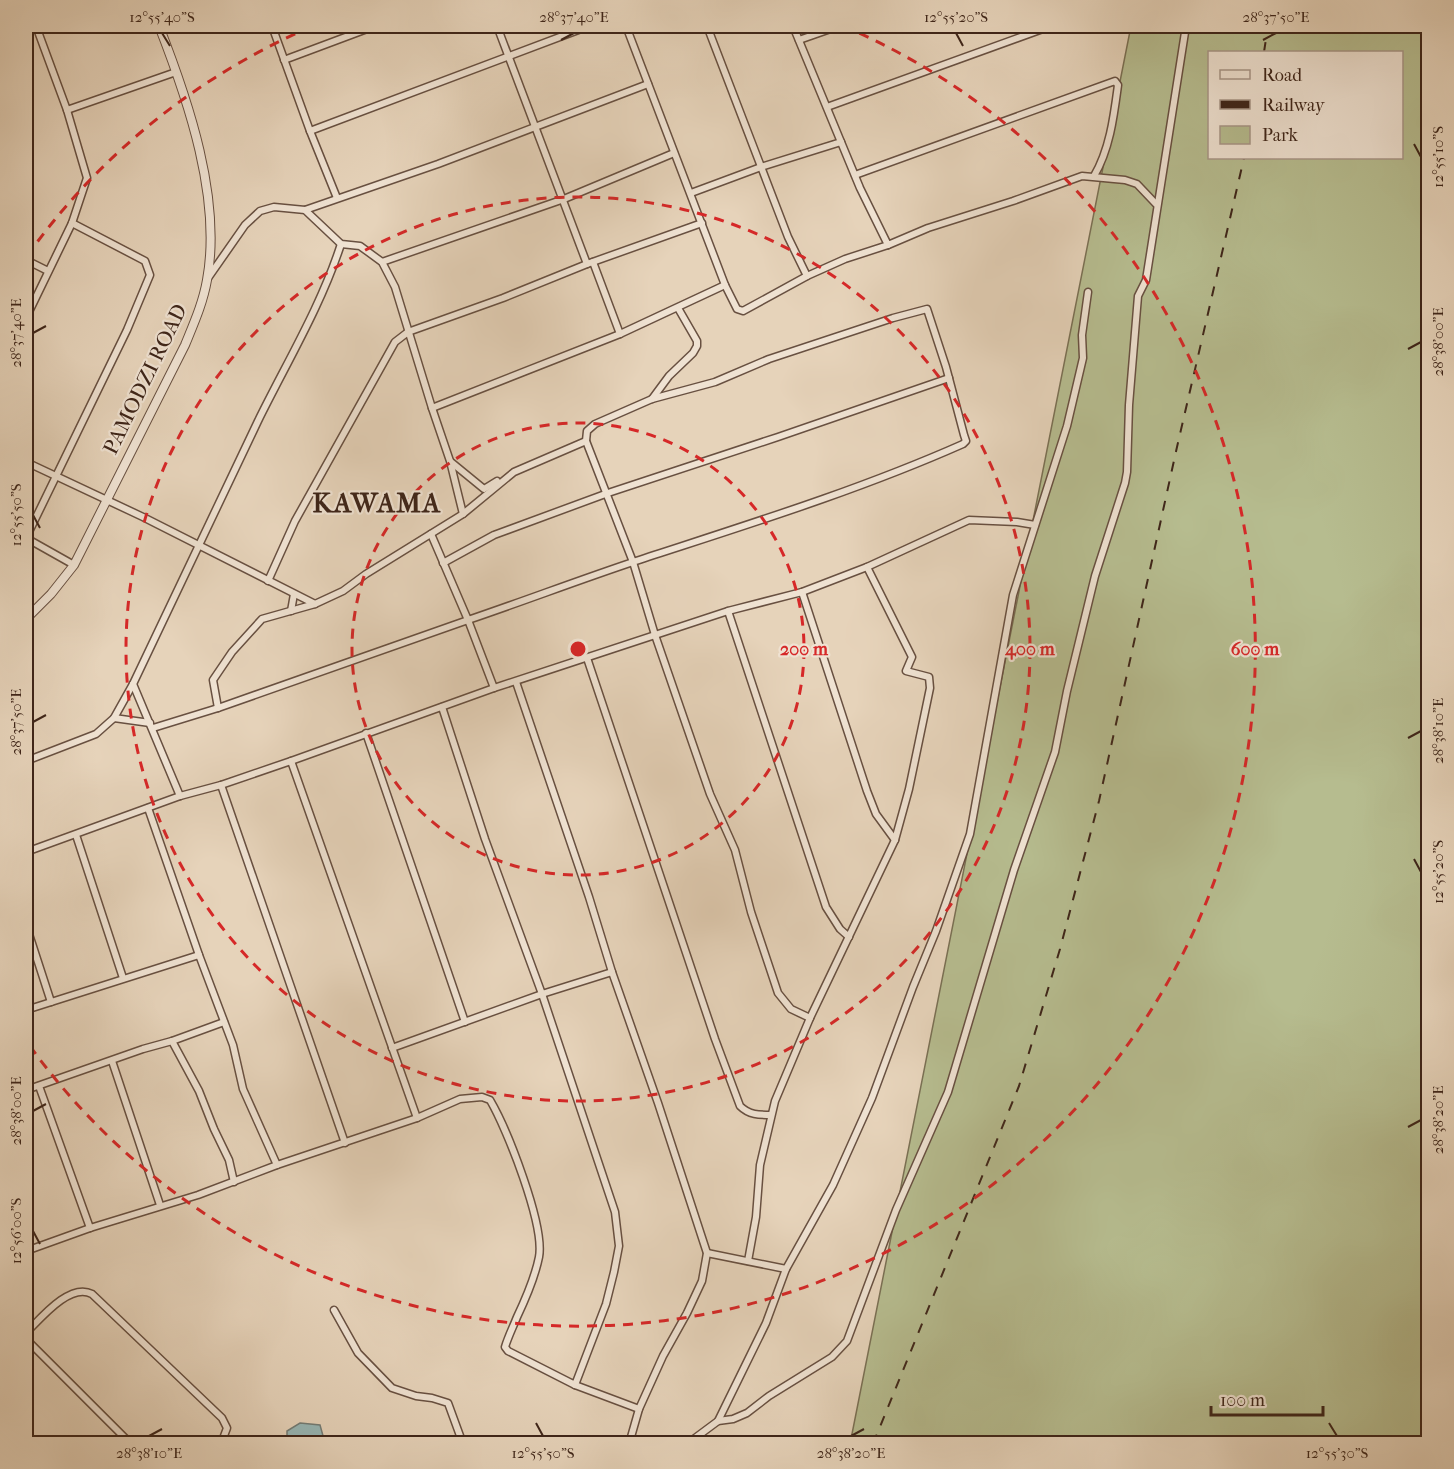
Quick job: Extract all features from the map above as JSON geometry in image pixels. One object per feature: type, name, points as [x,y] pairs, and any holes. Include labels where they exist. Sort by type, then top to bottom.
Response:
[{"type":"street","points":[[26,318],[72,223],[87,178],[67,110],[36,26]]},
{"type":"street","name":"PAMODZI ROAD","points":[[26,619],[51,594],[74,565],[185,345],[201,308],[208,278],[210,231],[208,200],[190,111],[159,26]]},
{"type":"street","points":[[272,26],[337,198]]},
{"type":"street","points":[[284,60],[375,26]]},
{"type":"street","points":[[497,26],[564,199],[620,334]]},
{"type":"street","points":[[310,131],[589,26]]},
{"type":"street","points":[[626,26],[725,285],[737,309],[743,311],[807,276],[845,259],[888,245],[928,228],[1082,176],[1125,180],[1137,184],[1156,204]]},
{"type":"street","points":[[707,26],[788,237],[807,276]]},
{"type":"street","points":[[793,26],[868,206],[888,245]]},
{"type":"street","points":[[799,40],[838,26]]},
{"type":"street","points":[[827,107],[1051,26]]},
{"type":"street","points":[[687,1443],[718,1421],[733,1419],[747,1413],[769,1396],[832,1357],[843,1346],[896,1210],[948,1092],[1014,870],[1055,752],[1095,576],[1125,483],[1138,296],[1146,280],[1156,204],[1186,26]]},
{"type":"street","points":[[67,110],[176,72]]},
{"type":"street","points":[[855,175],[1115,81],[1118,85],[1110,134],[1094,176]]},
{"type":"street","points":[[208,278],[245,225],[260,211],[274,207],[305,210],[438,164],[648,84]]},
{"type":"street","points":[[691,193],[761,167],[841,142]]},
{"type":"street","points":[[382,262],[564,199],[674,153]]},
{"type":"street","points":[[305,210],[341,244],[360,246],[382,262],[395,287],[450,461],[463,514]]},
{"type":"street","points":[[72,223],[145,261],[150,274],[126,330],[26,538],[74,565]]},
{"type":"street","points":[[268,581],[295,520],[395,342],[408,332],[702,223]]},
{"type":"street","points":[[26,761],[96,734],[114,718],[133,684],[264,409],[300,342],[332,273],[341,244]]},
{"type":"street","points":[[26,260],[48,271]]},
{"type":"street","points":[[432,408],[620,334],[725,285]]},
{"type":"street","points":[[718,1421],[766,1323],[786,1269],[832,1185],[872,1098],[936,931],[970,834],[1013,595],[1067,426],[1079,378],[1083,358],[1082,335],[1088,292]]},
{"type":"street","points":[[652,399],[660,386],[693,353],[697,346],[697,341],[678,308]]},
{"type":"street","points":[[114,718],[152,725],[218,708],[633,562],[860,486],[963,444],[966,441],[950,378],[932,318],[925,308],[769,359],[714,382],[652,399],[595,424],[588,430],[586,441],[633,562],[655,634],[710,794],[735,850],[751,912],[778,993],[791,1009],[810,1018]]},
{"type":"street","points":[[443,563],[495,535],[608,493],[778,438],[950,378]]},
{"type":"street","points":[[450,461],[484,489],[514,472],[586,441]]},
{"type":"street","points":[[26,462],[143,517],[315,604]]},
{"type":"street","points":[[218,708],[213,680],[232,652],[262,619],[315,604],[343,591],[366,574],[463,514],[514,472]]},
{"type":"street","points":[[26,852],[180,796],[221,785],[494,688],[655,634],[728,611],[802,592],[867,567],[969,520],[1035,525]]},
{"type":"street","points":[[431,534],[494,688]]},
{"type":"street","points":[[748,1261],[756,1217],[760,1165],[771,1115],[791,1060],[895,840],[920,737],[930,679],[906,671],[912,657],[867,567]]},
{"type":"street","points":[[802,592],[867,791],[876,814],[895,840]]},
{"type":"street","points":[[291,611],[294,594]]},
{"type":"street","points":[[728,611],[826,906],[840,929],[849,937]]},
{"type":"street","points":[[587,658],[715,1039],[740,1106],[745,1111],[755,1114],[771,1115]]},
{"type":"street","points":[[516,682],[707,1253],[702,1281],[663,1356],[639,1409],[629,1443]]},
{"type":"street","points":[[133,684],[180,796]]},
{"type":"street","points":[[442,707],[485,839],[542,994],[615,1212],[619,1246],[606,1304],[575,1385]]},
{"type":"street","points":[[366,733],[465,1022]]},
{"type":"street","points":[[291,761],[417,1118]]},
{"type":"street","points":[[221,785],[345,1143]]},
{"type":"street","points":[[148,808],[233,1045],[243,1089],[277,1165]]},
{"type":"street","points":[[76,835],[123,978]]},
{"type":"street","points":[[26,925],[51,1002]]},
{"type":"street","points":[[26,1010],[199,955]]},
{"type":"street","points":[[392,1048],[542,994],[612,972]]},
{"type":"street","points":[[26,1090],[224,1022]]},
{"type":"street","points":[[172,1041],[199,1091],[213,1129],[229,1160],[234,1182]]},
{"type":"street","points":[[112,1061],[160,1205]]},
{"type":"street","points":[[39,1086],[90,1228]]},
{"type":"street","points":[[26,1249],[234,1182],[277,1165],[417,1118],[460,1099],[482,1097],[490,1100],[513,1154],[531,1203],[539,1243],[539,1256],[524,1302],[505,1347],[508,1351],[575,1385],[639,1409]]},
{"type":"street","points":[[707,1253],[786,1269]]},
{"type":"street","points":[[26,1333],[52,1307],[69,1295],[87,1291],[222,1418],[227,1428],[221,1443]]},
{"type":"street","points":[[334,1310],[358,1353],[392,1388],[448,1403],[464,1443]]},
{"type":"street","points":[[26,1339],[131,1443]]},
{"type":"green space","points":[[1131,26],[1428,26],[1428,1443],[850,1444]]},
{"type":"water","points":[[300,1423],[320,1425],[325,1443],[287,1443],[287,1431]]},
{"type":"railway","points":[[1264,51],[1268,26]]},
{"type":"railway","points":[[873,1444],[1019,1086],[1060,949],[1099,801],[1244,159]]},
{"type":"district","name":"KAWAMA","points":[[377,503]]}]
